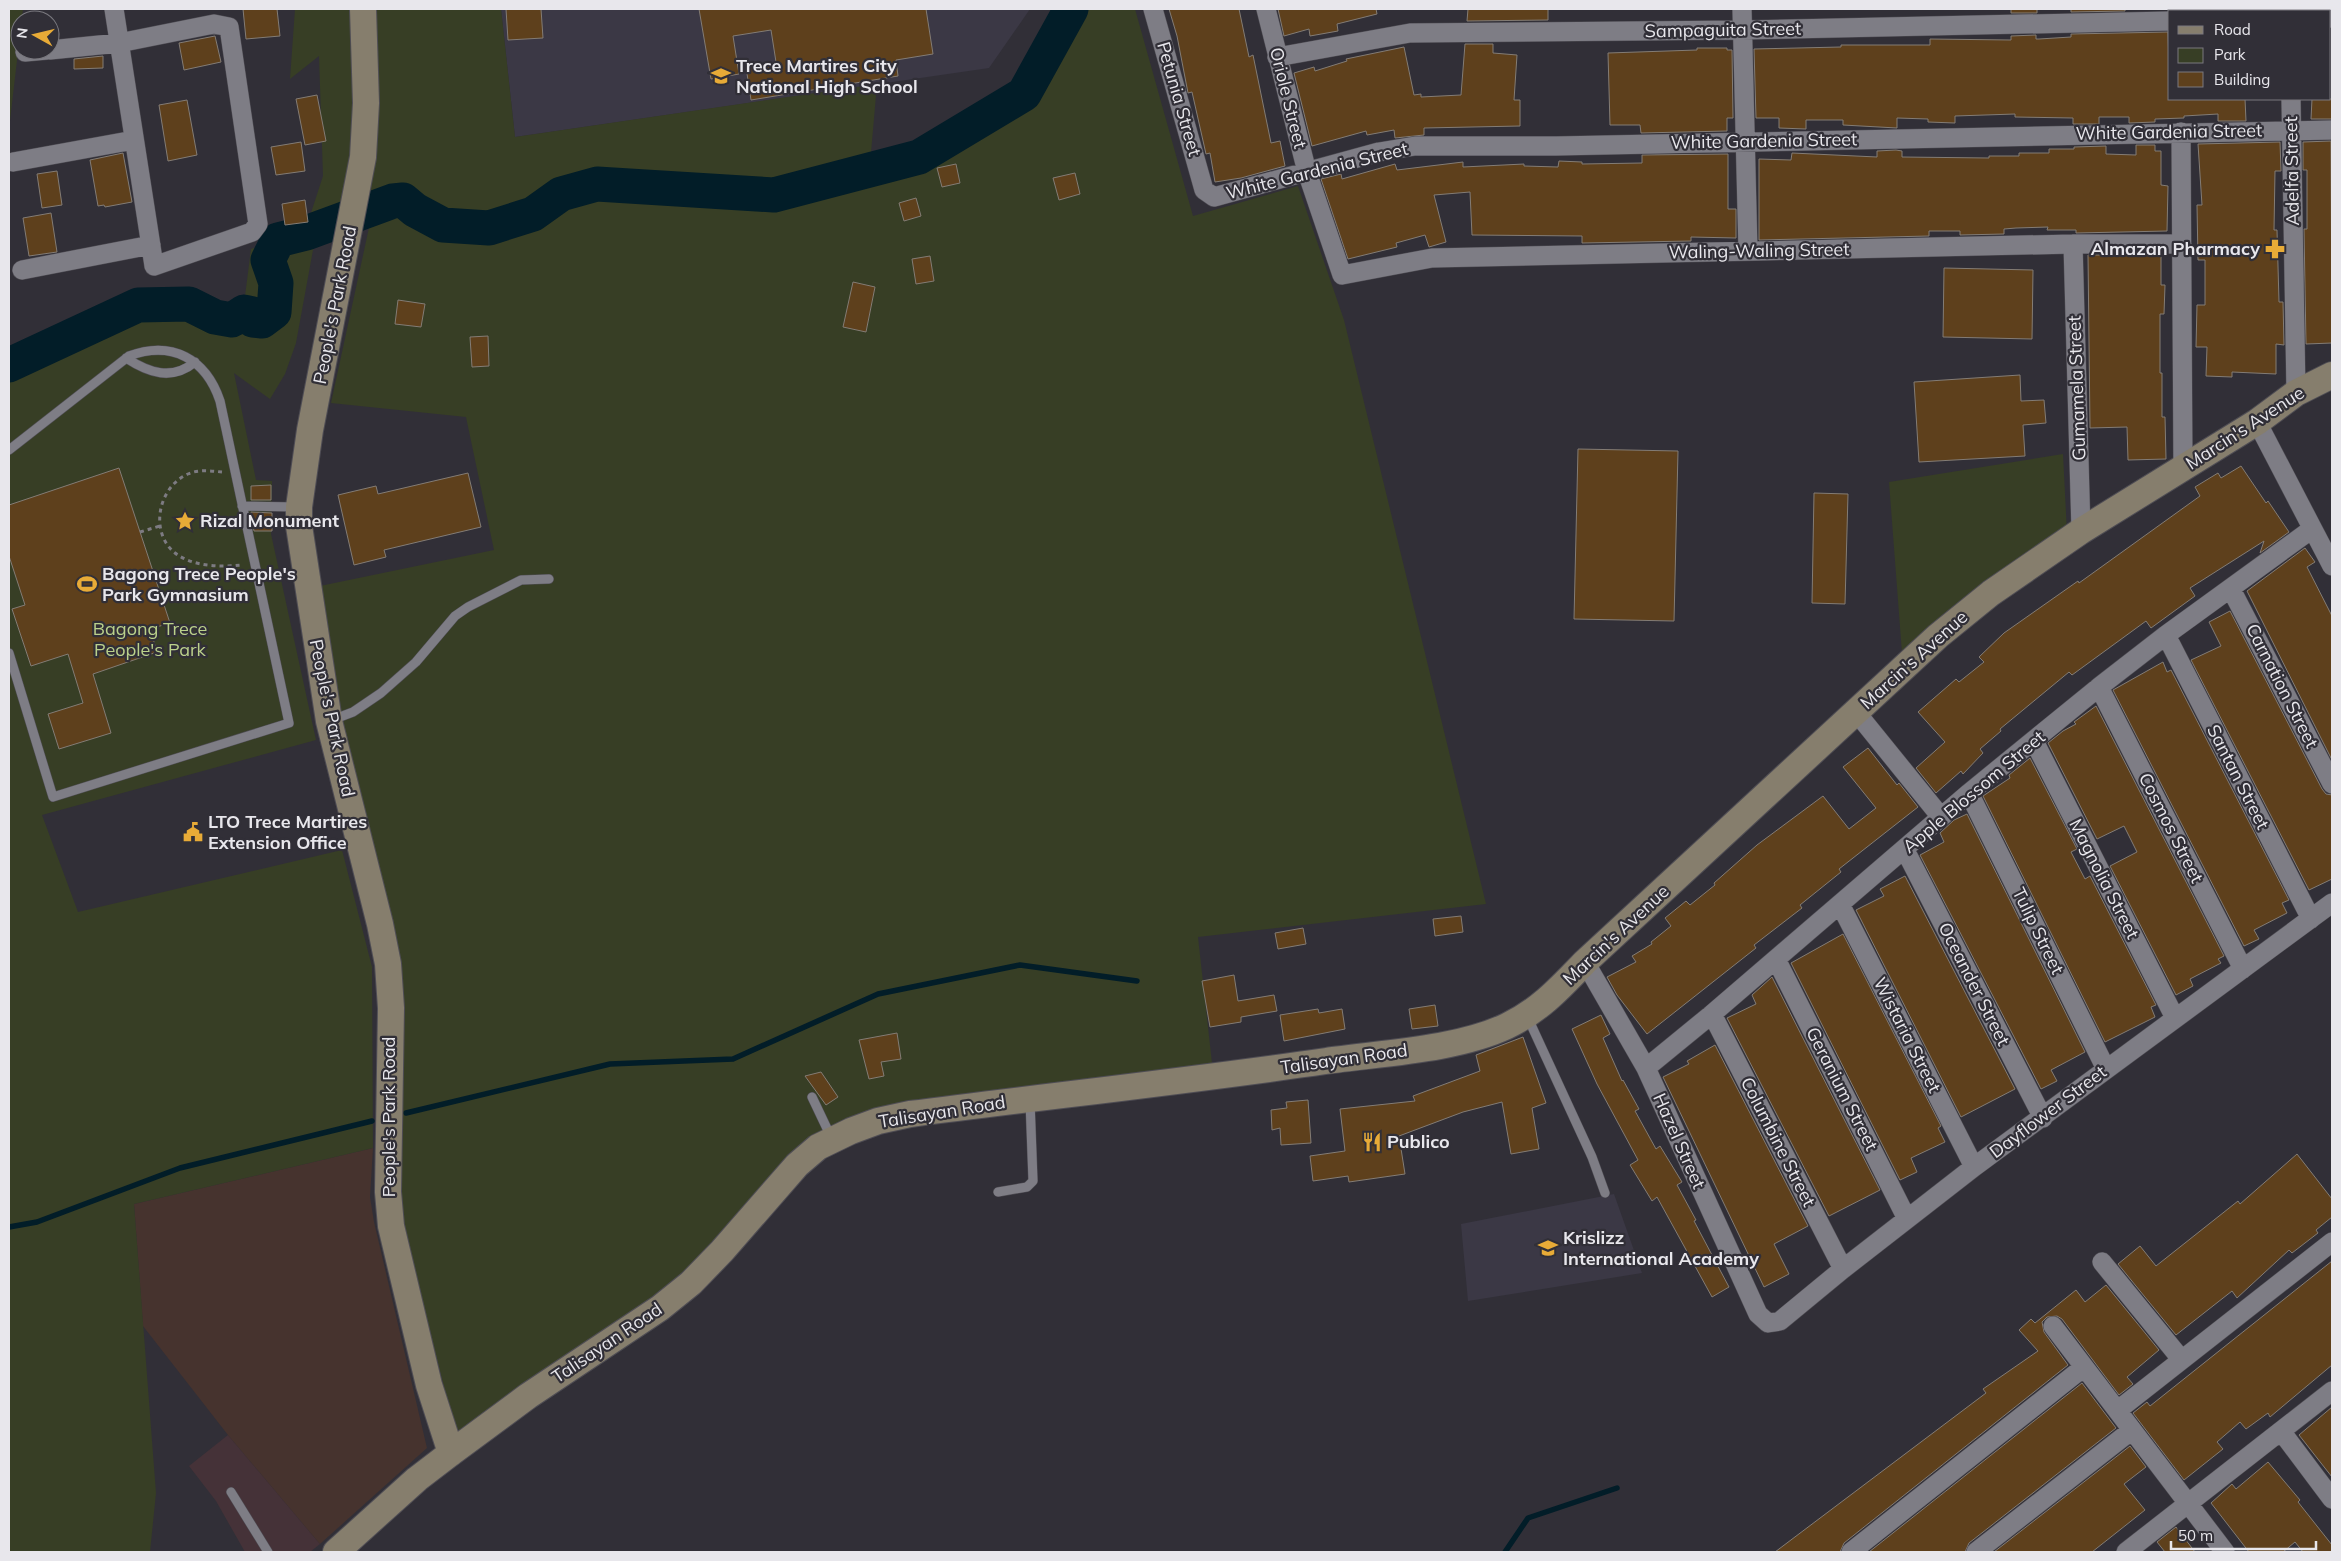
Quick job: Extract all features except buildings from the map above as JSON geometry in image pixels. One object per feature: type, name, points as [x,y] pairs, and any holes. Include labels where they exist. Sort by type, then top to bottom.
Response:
[{"type":"main road","name":"People's Park Road","points":[[363,9],[366,103],[359,182],[320,375],[299,507],[300,545],[329,721],[380,924],[390,985],[388,1192],[391,1226],[429,1385],[451,1453]]},
{"type":"main road","name":"Marcin's Avenue","points":[[1534,1011],[1938,636],[1991,593],[2081,531],[2257,422],[2296,393],[2332,375]]},
{"type":"main road","name":"Talisayan Road","points":[[336,1552],[417,1479],[451,1453],[528,1396],[660,1308],[691,1283],[797,1166],[818,1147],[832,1140],[878,1121],[910,1114],[1175,1083],[1421,1048],[1481,1035],[1505,1027],[1534,1011]]},
{"type":"street","points":[[60,49],[119,43],[214,24],[229,27],[258,224],[252,232],[154,266],[134,140],[119,43],[114,9]]},
{"type":"street","name":"Petunia Street","points":[[1153,9],[1204,190]]},
{"type":"street","name":"Oriole Street","points":[[1266,9],[1307,172],[1340,272]]},
{"type":"street","points":[[1742,9],[1748,251]]},
{"type":"street","name":"Sampaguita Street","points":[[1277,57],[1410,33],[1742,30],[2168,21]]},
{"type":"street","name":"Adelfa Street","points":[[2291,100],[2296,393]]},
{"type":"street","name":"White Gardenia Street","points":[[1204,190],[1216,197],[1378,152],[1415,146],[2332,130]]},
{"type":"street","points":[[2181,132],[2183,468]]},
{"type":"street","points":[[13,162],[134,140]]},
{"type":"street","name":"Waling-Waling Street","points":[[1340,272],[1342,275],[1346,275],[1432,258],[2073,244],[2182,244]]},
{"type":"street","name":"Gumamela Street","points":[[2073,244],[2081,531]]},
{"type":"street","points":[[22,270],[151,245]]},
{"type":"street","points":[[2257,422],[2332,566]]},
{"type":"street","name":"Apple Blossom Street","points":[[1646,1068],[1905,850],[1969,793],[2099,687],[2166,635],[2312,528]]},
{"type":"street","name":"Carnation Street","points":[[2231,589],[2332,784]]},
{"type":"street","name":"Santan Street","points":[[2166,635],[2311,919]]},
{"type":"street","name":"Cosmos Street","points":[[2099,687],[2242,969]]},
{"type":"street","points":[[1856,712],[1941,817]]},
{"type":"street","name":"Magnolia Street","points":[[2034,741],[2175,1018]]},
{"type":"street","name":"Tulip Street","points":[[1969,793],[2106,1069]]},
{"type":"street","name":"Oceander Street","points":[[1905,850],[2043,1118]]},
{"type":"street","name":"Dayflower Street","points":[[1768,1323],[1780,1322],[1843,1269],[1974,1167],[2043,1118],[2106,1069],[2332,903]]},
{"type":"street","name":"Wistaria Street","points":[[1840,904],[1974,1167]]},
{"type":"street","name":"Geranium Street","points":[[1776,959],[1907,1219]]},
{"type":"street","name":"Hazel Street","points":[[1585,962],[1646,1068],[1758,1314],[1768,1323]]},
{"type":"street","name":"Columbine Street","points":[[1712,1014],[1843,1269]]},
{"type":"street","points":[[2118,1410],[2332,1242]]},
{"type":"street","points":[[2102,1262],[2181,1359]]},
{"type":"street","points":[[2053,1326],[2225,1552]]},
{"type":"street","points":[[1851,1552],[2084,1367]]},
{"type":"street","points":[[2126,1552],[2332,1391]]},
{"type":"street","points":[[1976,1552],[2132,1430]]},
{"type":"street","points":[[2281,1431],[2332,1499]]},
{"type":"lane","points":[[9,450],[126,358],[145,351],[162,351],[195,362],[208,374],[217,392],[289,723],[53,797],[9,653]]},
{"type":"lane","points":[[126,358],[144,369],[160,373],[182,371],[195,362]]},
{"type":"lane","points":[[242,506],[299,507]]},
{"type":"lane","points":[[329,721],[353,712],[381,693],[416,662],[455,616],[468,607],[521,580],[549,579]]},
{"type":"lane","points":[[1534,1011],[1605,1193]]},
{"type":"lane","points":[[812,1097],[832,1140]]},
{"type":"lane","points":[[998,1192],[1027,1187],[1033,1181],[1030,1099]]},
{"type":"lane","points":[[231,1492],[268,1552]]},
{"type":"path","points":[[235,473],[204,471],[182,478],[166,494],[161,510],[160,526],[170,548],[183,558],[220,566],[255,564]]},
{"type":"path","points":[[140,532],[160,526]]},
{"type":"shaded area","name":"Trece Martires City National High School","points":[[501,9],[1030,9],[989,68],[515,137]]},
{"type":"shaded area","points":[[373,1148],[370,1197],[374,1222],[427,1448],[320,1544],[228,1435],[143,1326],[134,1204]]},
{"type":"shaded area","name":"Krislizz International Academy","points":[[1614,1194],[1642,1273],[1468,1301],[1461,1224]]},
{"type":"shaded area","points":[[228,1435],[320,1544],[310,1552],[245,1552],[216,1501],[189,1466]]},
{"type":"green space","points":[[9,9],[23,9],[10,10],[10,60],[17,60],[9,129]]},
{"type":"green space","name":"Bagong Trece People's Park","points":[[295,9],[501,9],[515,137],[877,84],[870,164],[777,188],[598,176],[551,191],[521,212],[492,220],[459,220],[394,190],[315,239],[296,343],[285,374],[270,399],[234,373],[256,480],[272,481],[271,534],[316,740],[42,815],[78,912],[342,850],[372,967],[373,1148],[134,1204],[156,1493],[150,1552],[9,1552],[9,365],[138,305],[189,304],[215,317],[232,320],[243,312],[251,249],[274,241],[308,222],[323,176],[319,56],[290,79]]},
{"type":"green space","points":[[1075,9],[1135,9],[1193,216],[1298,186],[1344,320],[1486,904],[1198,937],[1212,1063],[936,1102],[786,1161],[748,1201],[702,1259],[661,1298],[456,1433],[398,1200],[399,975],[335,710],[320,586],[494,550],[466,417],[331,403],[370,223],[393,204],[402,203],[442,228],[489,231],[532,219],[564,197],[597,189],[775,202],[920,163],[1028,96]]},
{"type":"green space","points":[[2063,454],[2067,533],[1902,653],[1889,482]]},
{"type":"waterway","points":[[9,365],[138,305],[189,304],[215,317],[232,320],[244,312],[253,314],[253,320],[262,321],[274,312],[276,283],[268,260],[278,240],[306,233],[393,201],[403,200],[415,210],[443,225],[489,228],[533,214],[561,194],[597,184],[774,195],[919,157],[1024,94],[1071,9]]},
{"type":"waterway","points":[[406,1113],[610,1064],[733,1059],[878,994],[1020,965],[1137,981]]},
{"type":"waterway","points":[[9,1227],[37,1222],[180,1168],[372,1121]]},
{"type":"waterway","points":[[1505,1552],[1528,1518],[1617,1488]]},
{"type":"place","name":"Trece Martires City National High School","points":[[721,76]]},
{"type":"place","name":"Almazan Pharmacy","points":[[2275,249]]},
{"type":"place","name":"Rizal Monument","points":[[185,521]]},
{"type":"place","name":"Bagong Trece People's Park Gymnasium","points":[[87,584]]},
{"type":"place","name":"LTO Trece Martires Extension Office","points":[[193,832]]},
{"type":"place","name":"Publico","points":[[1372,1142]]},
{"type":"place","name":"Krislizz International Academy","points":[[1548,1248]]}]
